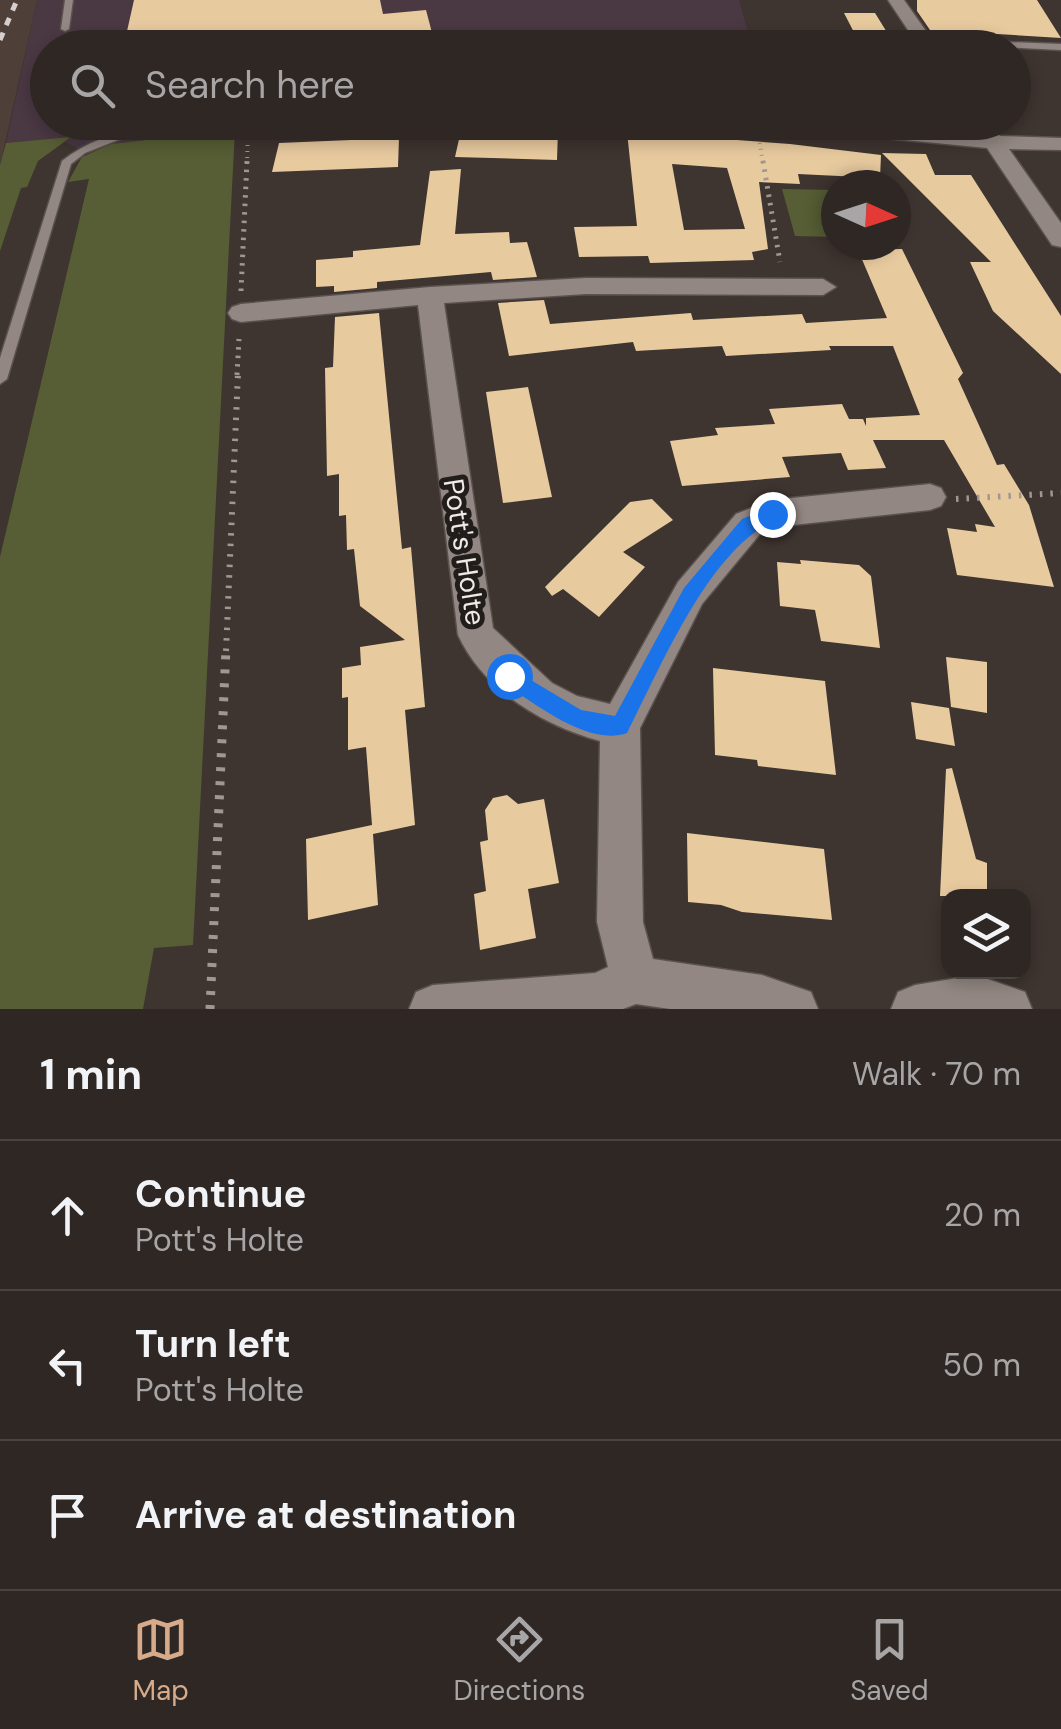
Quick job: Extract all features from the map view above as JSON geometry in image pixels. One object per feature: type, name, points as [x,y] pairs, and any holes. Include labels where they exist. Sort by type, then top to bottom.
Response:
[{"type":"street","points":[[896,0],[916,30]]},
{"type":"street","points":[[1031,139],[1061,144]]},
{"type":"street","points":[[992,140],[1061,240]]},
{"type":"street","points":[[240,312],[586,286],[823,287]]},
{"type":"street","name":"Pott's Holte","points":[[430,295],[476,635],[509,676],[578,720],[620,726]]},
{"type":"street","points":[[635,980],[620,922],[620,726],[690,593],[748,524],[772,514],[930,496]]},
{"type":"street","points":[[433,1009],[595,997],[635,980],[762,999],[794,1009]]},
{"type":"street","points":[[916,1009],[976,999],[1008,1009]]},
{"type":"lane","points":[[65,29],[69,0]]},
{"type":"lane","points":[[1031,46],[1061,47]]},
{"type":"lane","points":[[0,379],[58,179],[66,163],[82,149],[106,140]]},
{"type":"path","points":[[210,1009],[248,140]]},
{"type":"path","points":[[759,140],[785,288]]},
{"type":"path","points":[[930,496],[962,499],[1061,492]]},
{"type":"shaded area","points":[[0,0],[37,0],[30,30],[0,165]]},
{"type":"shaded area","points":[[37,0],[739,0],[747,30],[30,30]]},
{"type":"shaded area","points":[[30,32],[30,140],[44,140],[6,143]]},
{"type":"shaded area","points":[[148,140],[112,144],[88,153],[65,142]]},
{"type":"green space","points":[[67,140],[38,161],[27,187],[21,188],[0,251],[0,165],[6,143]]},
{"type":"green space","points":[[234,140],[193,945],[154,948],[143,1009],[0,1009],[0,557],[89,179],[68,182],[82,157],[111,144]]},
{"type":"green space","points":[[782,189],[821,190],[821,237],[795,236]]},
{"type":"building","points":[[134,0],[380,0],[383,14],[426,10],[431,30],[127,30]]},
{"type":"building","points":[[917,0],[1037,0],[1061,38],[1031,36],[1031,30],[930,30],[917,11]]},
{"type":"building","points":[[844,13],[875,13],[886,30],[853,30]]},
{"type":"building","points":[[399,140],[398,167],[272,172],[279,143]]},
{"type":"building","points":[[459,140],[558,140],[557,160],[455,157]]},
{"type":"building","points":[[628,140],[736,140],[881,155],[880,170],[798,174],[800,184],[759,182],[768,249],[752,252],[754,260],[650,263],[648,256],[579,257],[574,227],[637,226]],"holes":[[[672,164],[727,168],[745,229],[684,230]]]},
{"type":"building","points":[[882,153],[926,154],[935,175],[971,175],[1061,316],[1061,374],[993,311],[970,262],[991,262],[911,182],[911,170],[899,170]]},
{"type":"building","points":[[461,169],[455,234],[509,232],[510,243],[527,242],[537,277],[493,280],[491,272],[377,282],[377,288],[334,292],[334,286],[316,287],[316,260],[353,257],[353,251],[420,245],[430,171]]},
{"type":"building","points":[[862,260],[907,260],[963,373],[958,379],[997,465],[1004,464],[1029,505],[1054,587],[957,575],[947,528],[977,532],[975,524],[995,527],[944,440],[873,440],[886,468],[848,470],[841,453],[782,457],[790,477],[682,486],[670,441],[718,435],[715,428],[775,424],[769,409],[842,404],[849,419],[863,419],[866,426],[866,418],[920,415],[893,346],[829,346],[831,350],[726,356],[722,346],[636,351],[633,342],[509,356],[498,303],[544,300],[550,324],[691,313],[693,320],[802,314],[806,323],[887,318]]},
{"type":"building","points":[[379,313],[402,549],[411,547],[425,707],[405,710],[415,825],[373,834],[378,905],[308,920],[306,839],[372,825],[366,747],[348,750],[348,697],[342,698],[342,668],[361,665],[360,647],[405,640],[360,606],[354,549],[347,550],[346,515],[339,516],[339,474],[327,476],[325,368],[333,367],[335,317]]},
{"type":"building","points":[[528,387],[552,497],[503,503],[486,392]]},
{"type":"building","points":[[652,499],[673,520],[623,552],[645,567],[599,617],[563,589],[552,596],[545,587],[630,502]]},
{"type":"building","points":[[800,560],[859,565],[871,576],[880,648],[821,641],[815,610],[780,606],[777,562],[801,564]]},
{"type":"building","points":[[946,657],[987,662],[987,713],[951,707]]},
{"type":"building","points":[[713,668],[825,681],[836,775],[758,766],[757,760],[715,755]]},
{"type":"building","points":[[911,702],[949,708],[955,746],[916,739]]},
{"type":"building","points":[[952,768],[976,859],[987,863],[987,889],[941,889],[940,896],[946,769]]},
{"type":"building","points":[[507,795],[518,804],[544,799],[559,883],[528,889],[536,938],[480,950],[474,894],[486,891],[480,842],[488,840],[485,810],[493,798]]},
{"type":"building","points":[[687,833],[824,849],[832,920],[742,912],[721,905],[688,902]]},
{"type":"railway","points":[[0,40],[17,0]]},
{"type":"route","points":[[509,676],[578,720],[620,726],[690,593],[748,524],[772,514]]}]
